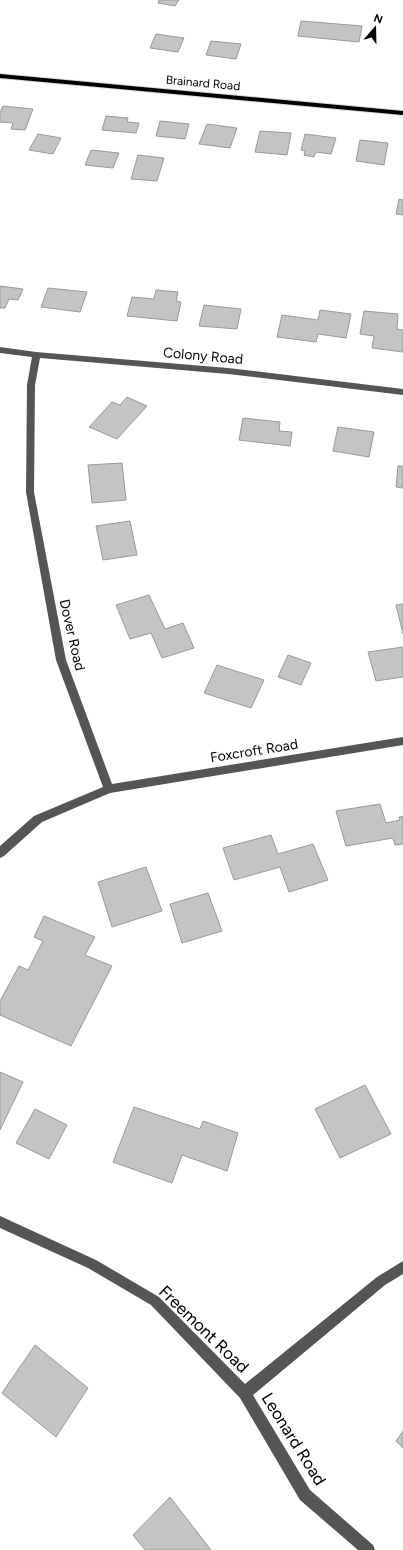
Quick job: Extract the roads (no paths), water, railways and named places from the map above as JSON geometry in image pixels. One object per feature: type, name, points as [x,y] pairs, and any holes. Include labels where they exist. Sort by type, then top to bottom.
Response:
[{"type":"main road","name":"Brainard Road","points":[[0,76],[403,113]]},
{"type":"street","name":"Colony Road","points":[[0,350],[36,355],[228,371],[403,392]]},
{"type":"street","name":"Dover Road","points":[[36,355],[31,385],[30,492],[61,660],[108,789]]},
{"type":"street","name":"Foxcroft Road","points":[[108,789],[403,741]]},
{"type":"street","points":[[0,853],[38,819],[108,789]]},
{"type":"street","name":"Freemont Road","points":[[0,1222],[92,1264],[155,1301],[245,1393],[381,1281],[403,1267]]},
{"type":"street","name":"Leonard Road","points":[[245,1393],[305,1495],[368,1550]]}]
